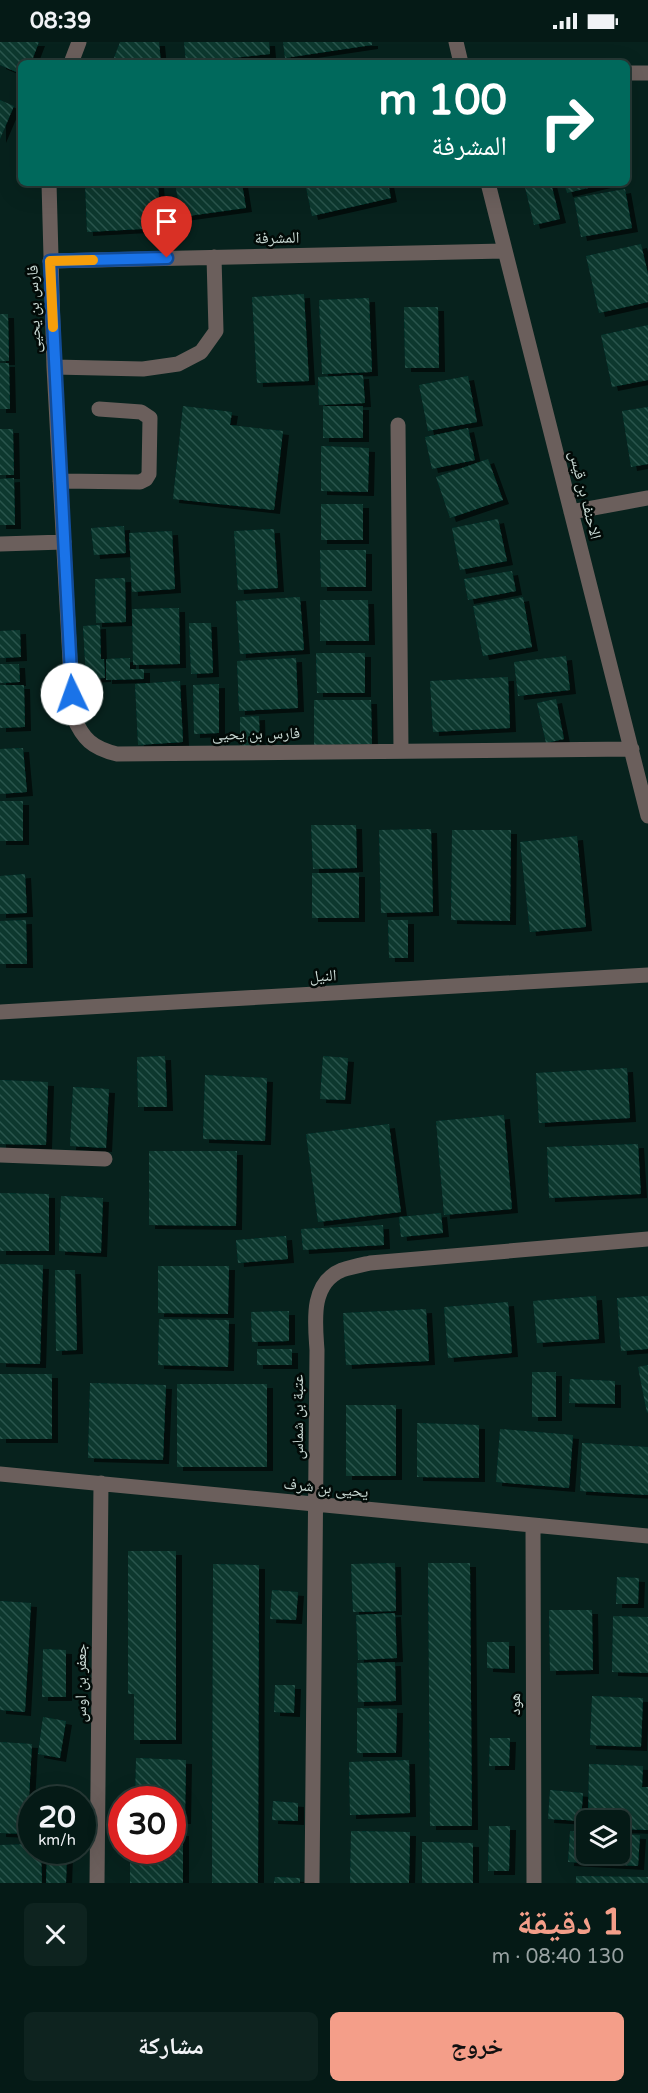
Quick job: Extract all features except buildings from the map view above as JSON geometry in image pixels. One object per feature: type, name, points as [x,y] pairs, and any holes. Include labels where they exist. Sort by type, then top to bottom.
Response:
[{"type":"street","points":[[72,60],[79,42]]},
{"type":"street","points":[[456,42],[460,60]]},
{"type":"street","points":[[630,73],[648,73]]},
{"type":"street","name":"فارس بن يحيى","points":[[49,186],[54,367],[73,716],[79,730],[89,742],[102,750],[117,754],[632,749]]},
{"type":"street","name":"الاحنف بن قيس","points":[[489,186],[648,816]]},
{"type":"street","name":"المشرفة","points":[[50,261],[504,251]]},
{"type":"street","points":[[54,367],[143,369],[178,364],[201,352],[216,331],[214,257]]},
{"type":"street","points":[[60,481],[140,482],[149,474],[150,418],[141,412],[99,409]]},
{"type":"street","points":[[398,425],[400,751]]},
{"type":"street","points":[[571,512],[648,498]]},
{"type":"street","points":[[0,544],[64,542]]},
{"type":"street","name":"النيل","points":[[0,1012],[648,975]]},
{"type":"street","points":[[0,1155],[105,1159]]},
{"type":"street","name":"عتبة بن شماس","points":[[312,1883],[317,1350],[315,1317],[321,1287],[340,1271],[370,1263],[648,1239]]},
{"type":"street","name":"يحيى بن شرف","points":[[0,1474],[648,1536]]},
{"type":"street","name":"جعفر بن اوس","points":[[97,1883],[100,1483]]},
{"type":"street","name":"هود","points":[[533,1526],[534,1883]]},
{"type":"slow traffic","points":[[53,327],[50,261],[93,260]]},
{"type":"route","points":[[72,694],[50,261],[167,258]]}]
